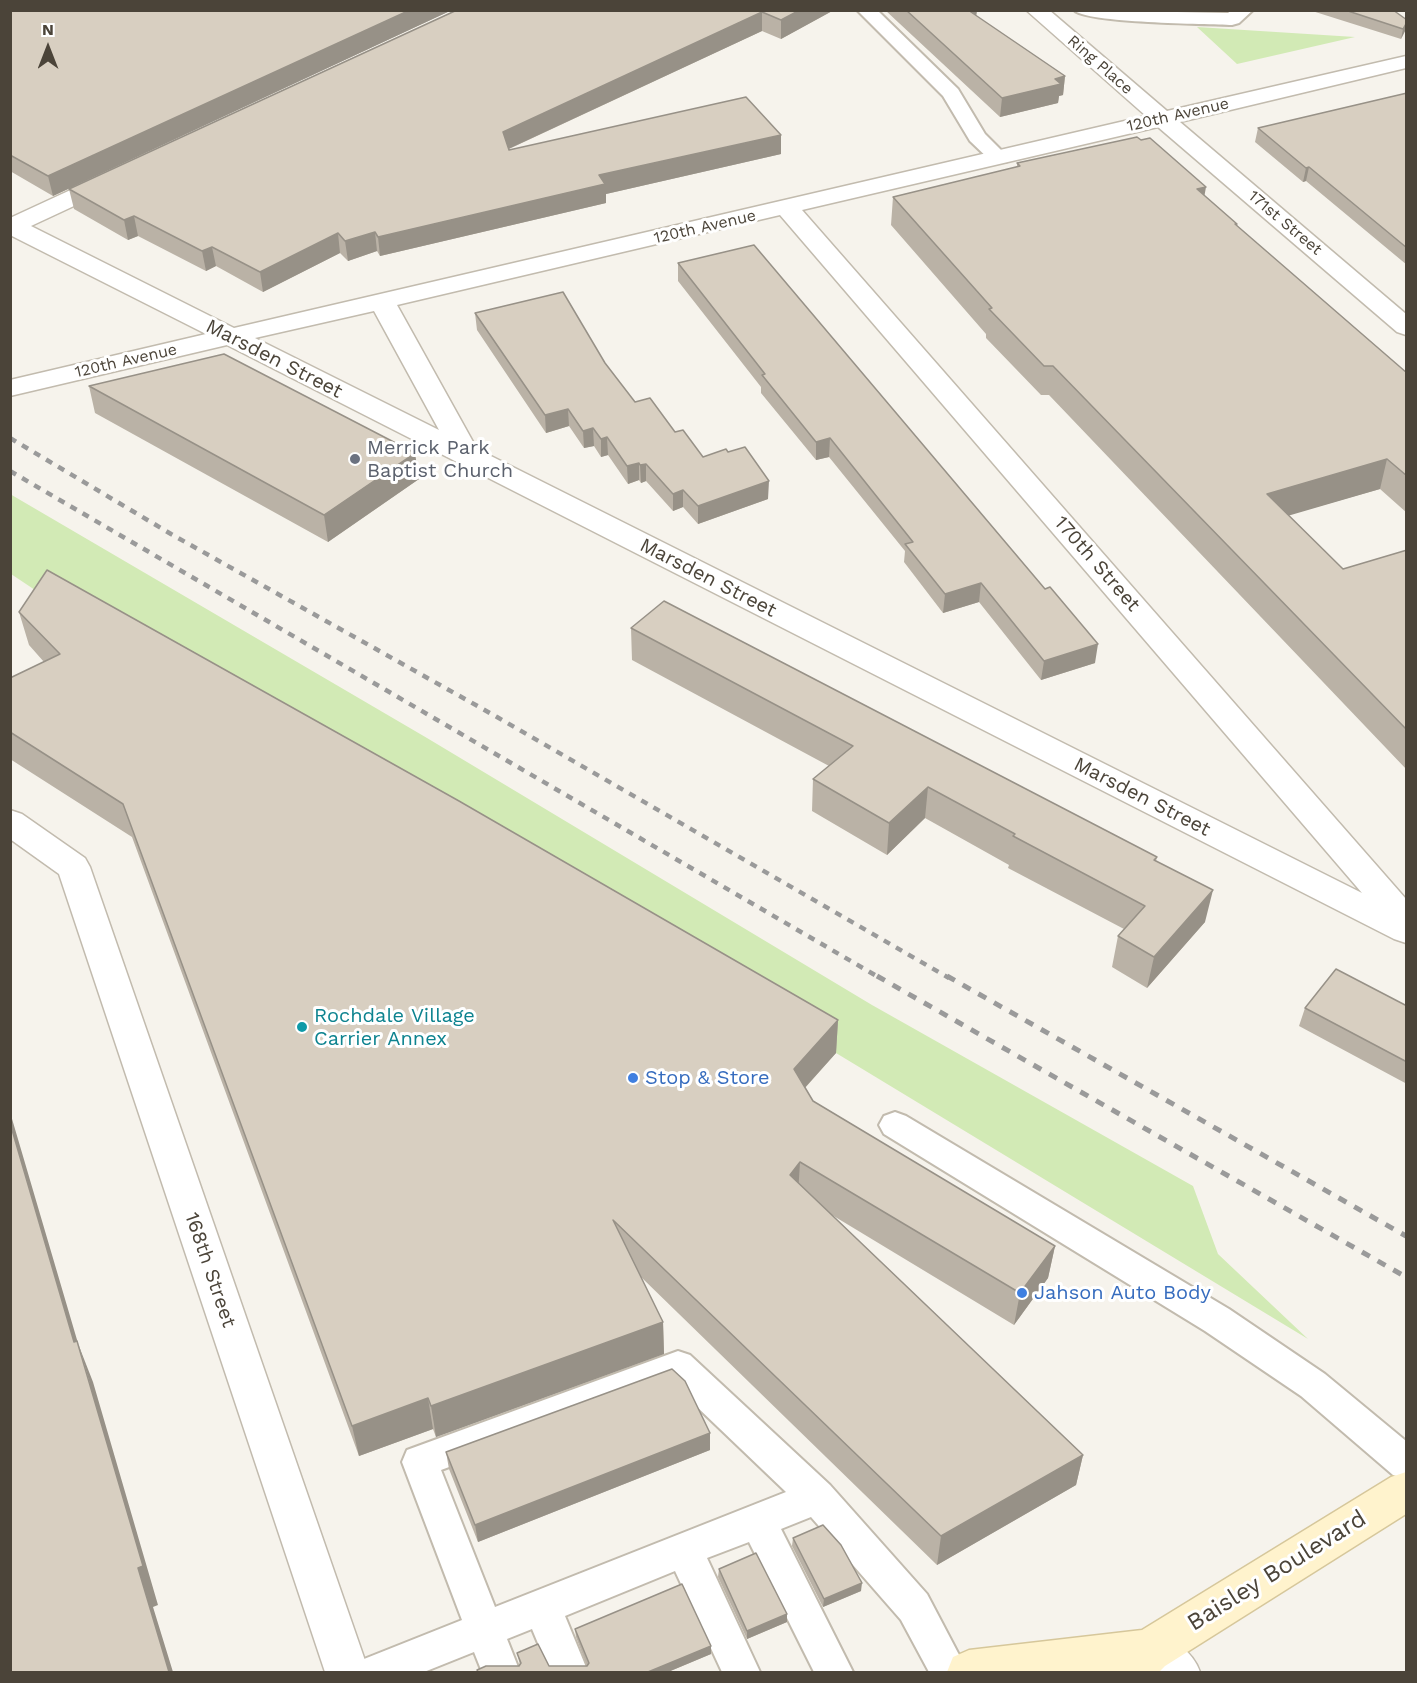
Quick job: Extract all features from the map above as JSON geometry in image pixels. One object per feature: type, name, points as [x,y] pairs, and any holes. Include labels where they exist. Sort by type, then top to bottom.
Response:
[{"type":"main road","name":"Baisley Boulevard","points":[[969,1672],[1153,1665],[1407,1491]]},
{"type":"street","name":"Ring Place","points":[[1036,10],[1163,119]]},
{"type":"street","name":"120th Avenue","points":[[10,388],[787,208],[1404,60]]},
{"type":"street","name":"171st Street","points":[[1163,119],[1407,327]]},
{"type":"street","points":[[11,225],[134,169]]},
{"type":"street","name":"170th Street","points":[[787,208],[1407,921]]},
{"type":"street","name":"Marsden Street","points":[[11,225],[1407,930]]},
{"type":"street","points":[[382,301],[467,457]]},
{"type":"street","name":"168th Street","points":[[10,822],[73,867],[347,1672]]},
{"type":"lane","points":[[866,10],[951,93],[977,137],[999,158]]},
{"type":"lane","points":[[1083,10],[1142,16],[1233,19],[1244,10]]},
{"type":"lane","points":[[894,1125],[1217,1320],[1313,1385],[1407,1463]]},
{"type":"lane","points":[[501,1672],[420,1462],[678,1366],[817,1497],[914,1607],[949,1672]]},
{"type":"lane","points":[[378,1672],[817,1497]]},
{"type":"lane","points":[[758,1522],[834,1672]]},
{"type":"lane","points":[[685,1551],[741,1672]]},
{"type":"lane","points":[[543,1608],[569,1672]]},
{"type":"green space","points":[[1197,27],[1355,37],[1237,64]]},
{"type":"green space","points":[[10,494],[427,738],[872,1005],[1193,1186],[1218,1254],[1308,1339],[836,1053],[56,604],[11,574]]},
{"type":"building","points":[[10,10],[410,10],[48,176],[10,155]]},
{"type":"building","points":[[457,10],[800,10],[781,20],[762,12],[503,132],[509,150],[746,97],[781,135],[599,175],[605,184],[378,237],[375,232],[345,241],[338,233],[260,272],[212,247],[202,251],[134,216],[124,220],[69,189]]},
{"type":"building","points":[[906,10],[968,10],[1065,76],[1055,79],[1061,84],[1002,98]]},
{"type":"building","points":[[1345,10],[1393,10],[1407,22],[1403,29]]},
{"type":"building","points":[[1407,93],[1407,248],[1258,128]]},
{"type":"building","points":[[1137,137],[1141,140],[1150,138],[1206,187],[1197,189],[1237,224],[1235,224],[1407,373],[1407,476],[1387,459],[1267,494],[1343,569],[1407,550],[1407,730],[1053,366],[1044,366],[989,309],[992,308],[893,197],[1020,166],[1017,163]]},
{"type":"building","points":[[754,245],[1045,589],[1050,587],[1098,644],[1044,661],[981,583],[945,594],[905,544],[913,542],[830,438],[816,442],[762,375],[765,374],[678,263]]},
{"type":"building","points":[[563,292],[605,363],[635,402],[650,398],[675,432],[683,430],[703,457],[726,449],[728,452],[745,447],[769,481],[698,506],[683,490],[673,494],[646,464],[627,466],[607,437],[601,439],[593,428],[583,431],[568,409],[545,415],[475,313]]},
{"type":"building","points":[[224,354],[415,453],[324,515],[89,386]]},
{"type":"building","points":[[47,570],[459,801],[838,1020],[794,1069],[813,1101],[1055,1246],[1020,1293],[800,1162],[790,1175],[1083,1455],[941,1536],[613,1220],[663,1322],[431,1406],[428,1398],[352,1426],[123,804],[10,732],[10,678],[60,654],[19,612]]},
{"type":"building","points":[[664,601],[1157,857],[1154,860],[1213,890],[1154,957],[1118,936],[1145,906],[1013,836],[1015,834],[928,787],[889,823],[813,779],[853,746],[631,628]]},
{"type":"building","points":[[1336,969],[1407,1006],[1407,1062],[1305,1008]]},
{"type":"building","points":[[10,1123],[143,1566],[138,1568],[169,1672],[10,1672]]},
{"type":"building","points":[[672,1369],[685,1381],[710,1433],[475,1525],[446,1452]]},
{"type":"building","points":[[823,1525],[841,1545],[862,1583],[824,1599],[793,1538]]},
{"type":"building","points":[[756,1553],[787,1614],[747,1631],[719,1569]]},
{"type":"building","points":[[682,1584],[711,1646],[648,1672],[478,1672],[477,1670],[486,1666],[519,1666],[521,1663],[517,1653],[538,1644],[549,1666],[587,1666],[589,1663],[575,1629]]},
{"type":"railway","points":[[10,438],[171,534],[497,717],[949,978]]},
{"type":"railway","points":[[10,471],[880,978]]},
{"type":"railway","points":[[877,976],[1406,1277]]},
{"type":"railway","points":[[947,976],[1406,1236]]},
{"type":"place","name":"Merrick Park Baptist Church","points":[[355,459]]},
{"type":"place","name":"Rochdale Village Carrier Annex","points":[[302,1027]]},
{"type":"place","name":"Stop & Store","points":[[633,1078]]},
{"type":"place","name":"Jahson Auto Body","points":[[1022,1293]]}]
